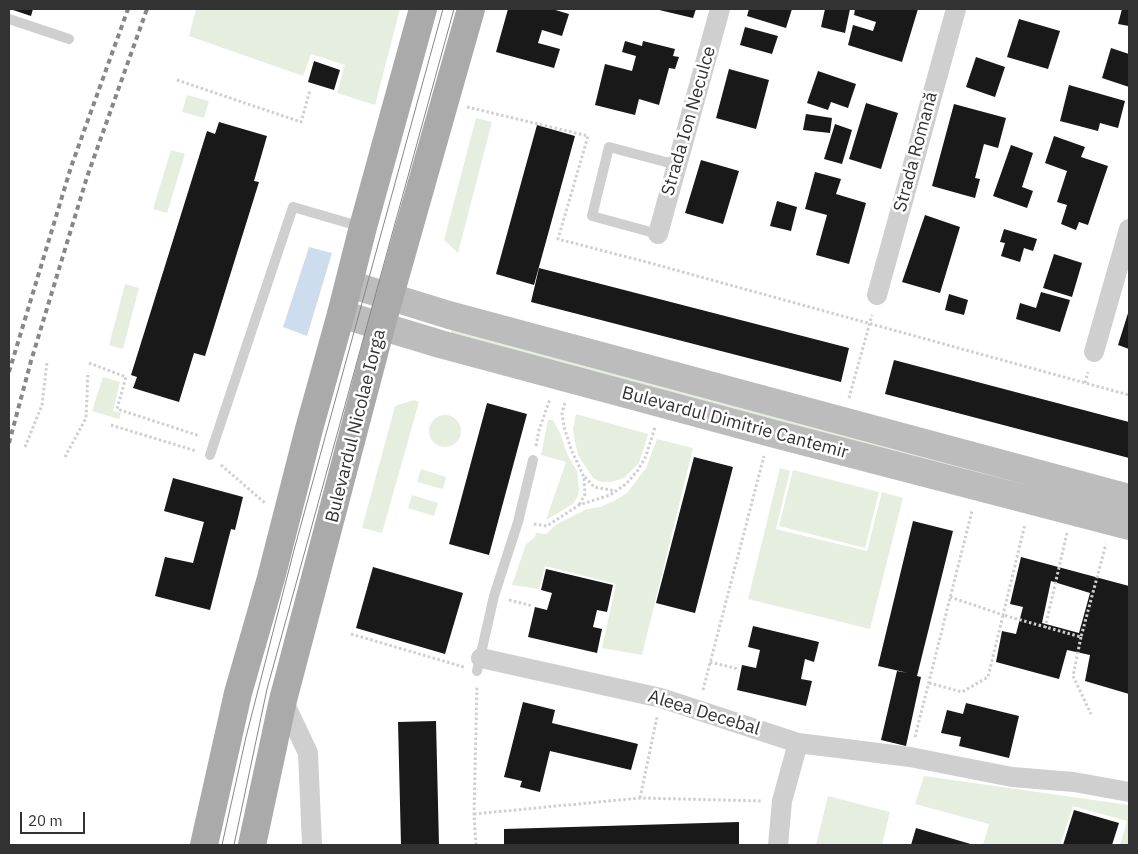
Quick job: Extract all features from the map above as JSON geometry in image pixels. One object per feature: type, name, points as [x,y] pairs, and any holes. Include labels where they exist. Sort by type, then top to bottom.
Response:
[{"type":"main road","points":[[204,845],[238,693],[271,578],[308,429],[342,314],[363,227],[423,9]]},
{"type":"main road","name":"Bulevardul Nicolae Iorga","points":[[252,845],[283,700],[381,327],[471,9]]},
{"type":"main road","name":"Bulevardul Dimitrie Cantemir","points":[[349,284],[449,315],[1129,498]]},
{"type":"main road","name":"Bulevardul Dimitrie Cantemir","points":[[342,314],[381,327],[770,433],[1120,524]]},
{"type":"street","name":"Strada Ion Neculce","points":[[658,234],[720,9]]},
{"type":"street","name":"Strada Romană","points":[[877,295],[956,9]]},
{"type":"street","points":[[1094,352],[1129,229]]},
{"type":"street","name":"Aleea Decebal","points":[[479,664],[661,698],[798,744],[910,757],[1012,777],[1074,782],[1129,792]]},
{"type":"street","points":[[283,700],[308,753],[312,845]]},
{"type":"street","points":[[778,845],[782,801],[798,744]]},
{"type":"lane","points":[[9,19],[69,39]]},
{"type":"lane","points":[[658,234],[592,216],[609,147],[677,166]]},
{"type":"lane","points":[[210,455],[293,207],[363,227]]},
{"type":"lane","points":[[479,664],[494,596],[518,522],[532,460]]},
{"type":"path","points":[[177,80],[301,122],[310,90]]},
{"type":"path","points":[[468,107],[588,136],[558,239],[1129,395]]},
{"type":"path","points":[[842,422],[870,324]]},
{"type":"path","points":[[26,447],[42,405],[47,362]]},
{"type":"path","points":[[89,363],[126,378],[117,409],[215,440]]},
{"type":"path","points":[[65,457],[86,418],[88,372]]},
{"type":"path","points":[[532,460],[539,430],[566,377]]},
{"type":"path","points":[[566,377],[562,413],[571,449],[584,476],[594,486],[616,491]]},
{"type":"path","points":[[518,522],[547,526],[579,505],[610,495],[626,484],[638,470],[646,456],[661,403]]},
{"type":"path","points":[[111,425],[210,455],[266,504]]},
{"type":"path","points":[[698,710],[770,433]]},
{"type":"path","points":[[579,505],[585,494],[584,476]]},
{"type":"path","points":[[910,757],[978,486]]},
{"type":"path","points":[[929,683],[962,692],[988,677],[1031,501]]},
{"type":"path","points":[[1045,628],[1066,536],[1077,512]]},
{"type":"path","points":[[1091,714],[1073,676],[1081,637],[1120,524]]},
{"type":"path","points":[[494,596],[532,606]]},
{"type":"path","points":[[950,597],[1045,628],[1081,637]]},
{"type":"path","points":[[351,634],[479,664],[474,814],[476,845]]},
{"type":"path","points":[[709,662],[738,669]]},
{"type":"path","points":[[640,798],[661,698]]},
{"type":"path","points":[[474,814],[640,798],[782,801]]},
{"type":"shaded area","points":[[196,9],[400,9],[375,105],[337,93],[345,65],[311,54],[303,76],[189,36]]},
{"type":"shaded area","points":[[187,95],[209,101],[204,118],[182,112]]},
{"type":"shaded area","points":[[476,118],[492,122],[458,253],[444,240]]},
{"type":"shaded area","points":[[171,150],[185,154],[167,213],[153,209]]},
{"type":"shaded area","points":[[125,284],[139,288],[123,349],[109,345]]},
{"type":"shaded area","points":[[452,328],[1129,507],[1129,516],[450,335]]},
{"type":"shaded area","points":[[103,377],[120,382],[113,411],[121,413],[119,419],[92,411]]},
{"type":"shaded area","points":[[414,400],[419,402],[382,533],[362,528],[395,406]]},
{"type":"shaded area","points":[[576,414],[648,434],[639,463],[624,478],[611,482],[601,482],[593,478],[578,455],[573,429]]},
{"type":"shaded area","points":[[445,415],[451,416],[456,420],[460,425],[460,437],[456,442],[451,446],[445,447],[439,446],[434,442],[430,437],[429,431],[430,425],[434,420],[439,416]]},
{"type":"shaded area","points":[[548,420],[553,420],[560,433],[568,456],[577,471],[579,489],[578,496],[573,504],[546,520],[566,462],[541,455]]},
{"type":"shaded area","points":[[657,439],[693,448],[642,655],[602,648],[616,584],[545,566],[539,589],[512,585],[526,544],[535,537],[536,533],[546,534],[557,524],[587,509],[600,507],[614,501],[627,493],[646,468]]},
{"type":"shaded area","points":[[780,468],[790,471],[776,529],[867,551],[882,492],[903,498],[870,629],[748,599]]},
{"type":"shaded area","points":[[421,469],[446,477],[443,489],[417,482]]},
{"type":"shaded area","points":[[793,470],[879,492],[865,548],[779,526]]},
{"type":"shaded area","points":[[412,495],[438,503],[434,516],[408,508]]},
{"type":"shaded area","points":[[924,776],[1129,805],[1129,845],[1120,845],[1127,821],[1073,806],[1060,845],[983,845],[989,824],[915,804]]},
{"type":"shaded area","points":[[828,796],[890,812],[882,845],[816,845]]},
{"type":"water","points":[[309,247],[332,253],[307,336],[283,327]]},
{"type":"building","points":[[10,9],[33,9],[31,16]]},
{"type":"building","points":[[508,9],[552,9],[569,14],[562,36],[542,30],[538,43],[560,49],[554,68],[496,52]]},
{"type":"building","points":[[655,9],[696,9],[693,18]]},
{"type":"building","points":[[749,9],[792,9],[786,28],[747,16]]},
{"type":"building","points":[[825,9],[850,9],[845,33],[821,27]]},
{"type":"building","points":[[855,9],[918,9],[902,62],[848,45],[853,25],[873,31],[876,22],[854,15]]},
{"type":"building","points":[[1122,9],[1129,9],[1129,26],[1118,24]]},
{"type":"building","points":[[1019,19],[1060,31],[1048,69],[1007,57]]},
{"type":"building","points":[[745,27],[778,36],[772,54],[740,45]]},
{"type":"building","points":[[625,41],[642,46],[643,41],[675,49],[673,56],[679,57],[675,69],[669,68],[659,105],[639,99],[635,115],[595,105],[605,64],[632,71],[636,56],[622,52]]},
{"type":"building","points":[[1111,48],[1129,54],[1129,87],[1102,78]]},
{"type":"building","points":[[976,57],[1005,67],[995,97],[966,87]]},
{"type":"building","points":[[314,61],[340,70],[334,90],[308,82]]},
{"type":"building","points":[[729,69],[769,80],[756,129],[716,118]]},
{"type":"building","points":[[818,71],[856,84],[848,108],[831,102],[828,110],[807,103]]},
{"type":"building","points":[[1069,85],[1125,101],[1118,128],[1100,123],[1098,131],[1060,121]]},
{"type":"building","points":[[866,103],[898,113],[881,169],[849,159]]},
{"type":"building","points":[[954,104],[1006,118],[998,148],[984,144],[975,178],[980,179],[975,198],[932,186]]},
{"type":"building","points":[[806,114],[832,118],[830,133],[803,130]]},
{"type":"building","points":[[219,122],[267,136],[254,181],[259,182],[205,356],[194,353],[179,402],[133,388],[137,377],[131,375],[207,131],[215,134]]},
{"type":"building","points":[[835,124],[852,130],[842,164],[824,159]]},
{"type":"building","points":[[537,125],[575,136],[534,285],[496,274]]},
{"type":"building","points":[[1054,136],[1085,147],[1081,157],[1108,166],[1088,225],[1079,222],[1076,230],[1061,224],[1067,205],[1057,202],[1067,171],[1045,163]]},
{"type":"building","points":[[1011,145],[1033,153],[1022,187],[1033,191],[1027,208],[993,196]]},
{"type":"building","points":[[701,160],[739,171],[723,224],[685,213]]},
{"type":"building","points":[[815,172],[841,179],[836,194],[866,203],[849,264],[816,255],[827,215],[805,209]]},
{"type":"building","points":[[777,201],[797,207],[791,231],[770,226]]},
{"type":"building","points":[[925,215],[960,227],[940,293],[902,282]]},
{"type":"building","points":[[1004,229],[1037,239],[1033,251],[1024,248],[1020,262],[1001,256],[1005,243],[1000,242]]},
{"type":"building","points":[[1054,254],[1082,263],[1072,297],[1043,288]]},
{"type":"building","points":[[539,268],[849,348],[841,382],[531,302]]},
{"type":"building","points":[[1041,292],[1070,300],[1060,332],[1016,319],[1020,303],[1036,308]]},
{"type":"building","points":[[949,294],[968,300],[964,315],[945,310]]},
{"type":"building","points":[[1129,310],[1129,349],[1118,345]]},
{"type":"building","points":[[894,360],[1129,422],[1129,458],[885,394]]},
{"type":"building","points":[[487,403],[527,414],[489,555],[449,544]]},
{"type":"building","points":[[694,457],[733,467],[695,613],[656,603]]},
{"type":"building","points":[[173,478],[243,497],[235,530],[231,529],[210,610],[155,596],[165,557],[193,563],[204,522],[164,511]]},
{"type":"building","points":[[913,521],[953,531],[917,676],[921,677],[906,746],[881,740],[897,671],[908,673],[878,666]]},
{"type":"building","points":[[1021,557],[1129,586],[1129,694],[1085,681],[1090,655],[1067,650],[1059,679],[996,662],[1002,631],[1016,634],[1023,607],[1010,604]],"holes":[[[1051,581],[1090,593],[1079,633],[1042,623]]]},
{"type":"building","points":[[373,567],[463,593],[445,654],[356,628]]},
{"type":"building","points":[[546,569],[613,585],[607,612],[597,610],[593,627],[602,629],[597,653],[528,637],[535,607],[547,610],[552,593],[541,590]]},
{"type":"building","points":[[753,626],[819,642],[814,662],[805,659],[801,679],[812,681],[806,706],[737,690],[742,665],[756,668],[760,650],[748,647]]},
{"type":"building","points":[[523,702],[555,710],[552,723],[638,744],[631,770],[550,751],[540,792],[520,787],[522,781],[504,777]]},
{"type":"building","points":[[966,703],[1019,716],[1009,758],[959,746],[961,737],[941,733],[947,710],[963,714]]},
{"type":"building","points":[[436,721],[439,845],[401,845],[398,722]]},
{"type":"building","points":[[1074,810],[1119,823],[1112,845],[1063,845]]},
{"type":"building","points":[[739,822],[739,845],[504,845],[504,829]]},
{"type":"building","points":[[916,828],[974,845],[911,845]]},
{"type":"tram line","points":[[222,845],[246,737],[294,550],[443,9]]},
{"type":"tram line","points":[[234,845],[267,689],[454,9]]},
{"type":"railway","points":[[9,372],[71,167],[128,9]]},
{"type":"railway","points":[[9,443],[31,361],[87,177],[147,9]]}]
